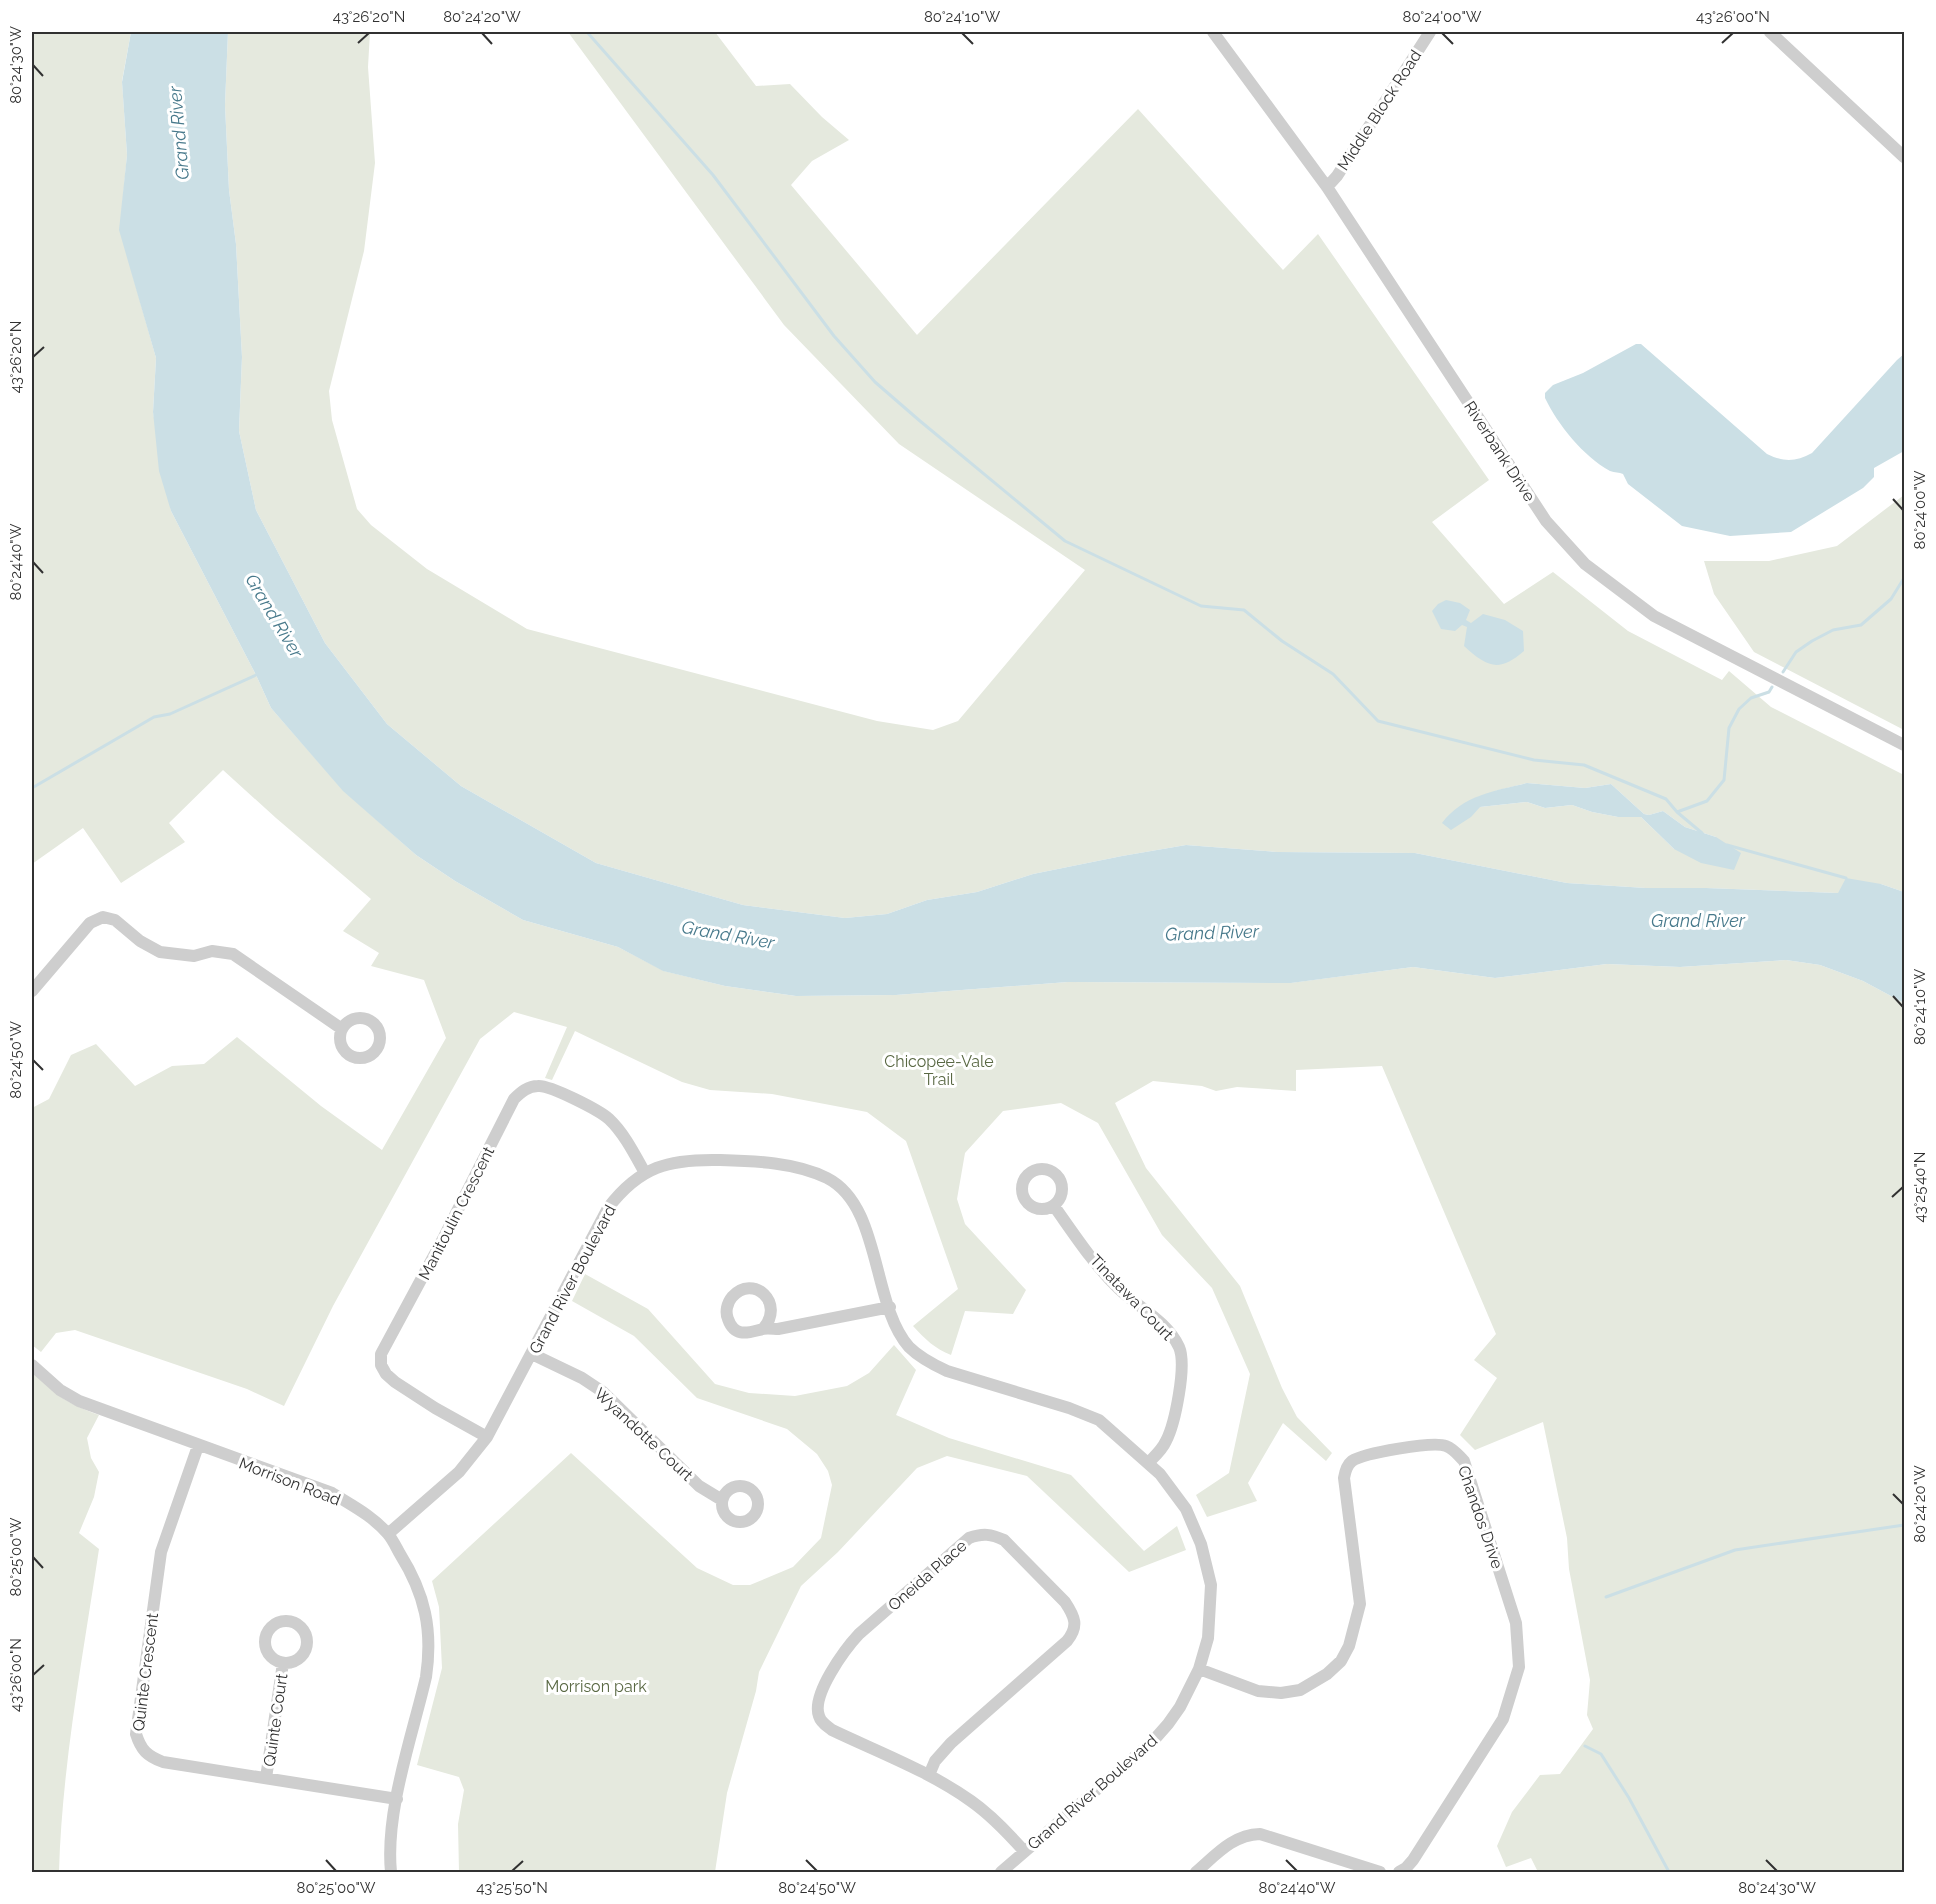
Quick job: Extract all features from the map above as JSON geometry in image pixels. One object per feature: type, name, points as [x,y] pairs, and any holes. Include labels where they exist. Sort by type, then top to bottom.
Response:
[{"type":"street","name":"Riverbank Drive","points":[[1213,32],[1327,188],[1546,521],[1585,564],[1654,616],[1905,745]]},
{"type":"street","name":"Middle Block Road","points":[[1327,188],[1430,32]]},
{"type":"street","points":[[1770,32],[1905,157]]},
{"type":"street","points":[[32,991],[90,922],[103,916],[116,920],[140,941],[160,952],[194,956],[212,951],[234,954],[342,1029]]},
{"type":"street","name":"Manitoulin Crescent","points":[[487,1437],[395,1382],[386,1374],[381,1365],[381,1353],[444,1237],[514,1099],[529,1088],[547,1087],[597,1111],[618,1129],[645,1173]]},
{"type":"street","name":"Grand River Boulevard","points":[[388,1534],[459,1472],[487,1437],[608,1208],[622,1190],[645,1173],[666,1164],[690,1159],[745,1161],[790,1167],[827,1178],[844,1192],[861,1216],[890,1308],[903,1338],[918,1354],[947,1371],[1069,1408],[1100,1420],[1160,1474],[1186,1509],[1202,1544],[1208,1568],[1212,1604],[1208,1638],[1199,1669],[1180,1707],[1152,1740],[1001,1872]]},
{"type":"street","name":"Tinatawa Court","points":[[1054,1206],[1102,1271],[1121,1291],[1158,1320],[1179,1347],[1182,1376],[1170,1432],[1162,1449],[1149,1462]]},
{"type":"street","points":[[763,1329],[778,1329],[890,1308]]},
{"type":"street","name":"Wyandotte Court","points":[[532,1354],[582,1378],[603,1392],[699,1486],[722,1500]]},
{"type":"street","name":"Morrison Road","points":[[32,1365],[60,1390],[78,1401],[332,1493],[368,1516],[388,1534],[421,1594],[429,1637],[426,1677],[397,1799],[390,1842],[391,1872]]},
{"type":"street","name":"Chandos Drive","points":[[1199,1669],[1258,1691],[1281,1693],[1300,1690],[1327,1674],[1341,1661],[1349,1647],[1360,1604],[1344,1478],[1346,1469],[1351,1462],[1368,1455],[1428,1444],[1445,1445],[1456,1451],[1464,1461],[1516,1623],[1519,1667],[1503,1719],[1413,1860],[1399,1872]]},
{"type":"street","name":"Quinte Crescent","points":[[198,1446],[161,1552],[136,1734],[140,1747],[149,1757],[163,1762],[397,1799]]},
{"type":"street","name":"Oneida Place","points":[[929,1775],[934,1761],[951,1743],[1074,1633],[1075,1622],[1065,1602],[1004,1540],[992,1534],[981,1533],[969,1538],[859,1634],[845,1649],[820,1696],[818,1709],[819,1717],[832,1730],[929,1775],[971,1801],[994,1820],[1024,1851]]},
{"type":"street","name":"Quinte Court","points":[[266,1778],[283,1663]]},
{"type":"street","points":[[1196,1872],[1230,1842],[1241,1836],[1260,1834],[1380,1872]]},
{"type":"green space","name":"Chicopee-Vale Trail","points":[[32,32],[131,32],[122,81],[127,155],[120,230],[156,358],[153,412],[171,511],[271,708],[343,790],[416,855],[455,881],[523,920],[618,947],[664,971],[725,986],[796,996],[896,995],[1068,982],[1290,983],[1413,967],[1495,978],[1607,964],[1680,967],[1786,960],[1820,965],[1863,981],[1904,1003],[1904,1872],[1538,1872],[1531,1858],[1506,1867],[1497,1846],[1512,1812],[1540,1775],[1560,1774],[1593,1729],[1587,1715],[1590,1680],[1569,1569],[1567,1538],[1543,1422],[1475,1450],[1460,1435],[1497,1378],[1474,1360],[1496,1334],[1382,1066],[1296,1070],[1296,1091],[1237,1087],[1216,1091],[1202,1086],[1153,1081],[1115,1103],[1146,1168],[1240,1286],[1282,1388],[1297,1417],[1332,1453],[1326,1461],[1283,1423],[1248,1483],[1257,1501],[1207,1517],[1196,1495],[1229,1473],[1250,1374],[1212,1288],[1162,1235],[1098,1123],[1061,1103],[1003,1111],[965,1153],[957,1199],[965,1224],[1026,1290],[1013,1314],[965,1311],[951,1355],[930,1343],[913,1326],[958,1289],[906,1141],[867,1112],[772,1094],[710,1090],[682,1082],[575,1031],[552,1080],[545,1078],[567,1027],[514,1012],[480,1039],[333,1306],[284,1406],[247,1389],[75,1330],[56,1333],[41,1352],[32,1345],[32,1108],[49,1099],[71,1055],[96,1044],[135,1086],[172,1066],[204,1064],[237,1037],[321,1106],[382,1150],[446,1038],[424,980],[371,966],[379,953],[343,931],[371,899],[223,770],[169,823],[185,842],[121,883],[83,828],[32,864]]},
{"type":"green space","points":[[228,32],[370,32],[368,67],[375,163],[364,251],[329,391],[332,420],[357,509],[371,525],[427,569],[527,629],[877,721],[933,730],[958,721],[1085,570],[899,444],[784,325],[568,32],[715,32],[756,86],[790,84],[822,117],[849,140],[812,161],[791,185],[917,335],[1138,109],[1283,270],[1318,234],[1489,480],[1432,522],[1504,604],[1553,572],[1628,631],[1722,680],[1729,671],[1771,707],[1904,775],[1904,892],[1881,884],[1838,893],[1646,888],[1567,883],[1415,853],[1277,852],[1186,845],[1033,874],[977,892],[927,900],[887,914],[845,918],[743,905],[596,863],[461,786],[387,724],[325,643],[256,510],[239,431],[242,357],[225,105]],"holes":[[[1527,783],[1585,788],[1611,784],[1644,814],[1663,811],[1685,827],[1716,837],[1674,849],[1641,817],[1618,817],[1572,805],[1545,808],[1527,802],[1480,807],[1495,791]]]},
{"type":"green space","points":[[1904,495],[1904,730],[1754,652],[1714,594],[1704,561],[1769,561],[1837,546]]},
{"type":"green space","name":"Morrison park","points":[[585,1274],[648,1309],[715,1384],[749,1393],[795,1396],[847,1386],[869,1373],[894,1345],[916,1370],[896,1415],[949,1438],[1071,1475],[1144,1551],[1177,1526],[1186,1550],[1129,1572],[1027,1476],[947,1456],[917,1468],[838,1552],[801,1586],[759,1672],[756,1691],[727,1793],[715,1872],[459,1872],[458,1824],[464,1790],[459,1777],[417,1765],[442,1668],[439,1607],[432,1581],[571,1453],[697,1568],[733,1585],[750,1585],[793,1567],[821,1538],[832,1485],[828,1471],[817,1454],[787,1429],[697,1398],[634,1336],[572,1301]]},
{"type":"green space","points":[[32,1371],[62,1398],[99,1415],[87,1438],[91,1458],[99,1472],[94,1497],[79,1533],[99,1549],[64,1791],[59,1872],[32,1872]]},
{"type":"water","name":"Grand River","points":[[131,32],[228,32],[225,105],[242,357],[239,431],[256,510],[325,643],[387,724],[461,786],[596,863],[743,905],[845,918],[887,914],[927,900],[977,892],[1033,874],[1186,845],[1277,852],[1415,853],[1567,883],[1646,888],[1838,893],[1846,878],[1881,884],[1904,892],[1904,1003],[1863,981],[1820,965],[1786,960],[1680,967],[1607,964],[1495,978],[1413,967],[1291,983],[1068,982],[896,995],[796,996],[725,986],[663,971],[618,947],[523,920],[455,881],[416,855],[343,791],[271,708],[171,511],[159,471],[153,412],[156,358],[119,230],[127,155],[122,82]]},
{"type":"water","points":[[1636,344],[1641,344],[1767,454],[1790,460],[1812,453],[1904,354],[1904,451],[1874,468],[1874,477],[1863,488],[1791,532],[1730,536],[1682,526],[1628,484],[1623,474],[1610,471],[1590,457],[1564,429],[1545,398],[1545,393],[1553,385],[1583,373]]},
{"type":"water","points":[[1446,600],[1460,603],[1470,610],[1466,620],[1471,623],[1483,614],[1505,620],[1523,631],[1524,651],[1500,665],[1486,663],[1464,646],[1467,627],[1462,625],[1455,631],[1441,629],[1432,611]]},
{"type":"water","points":[[1527,783],[1585,788],[1611,784],[1644,814],[1663,811],[1685,827],[1716,837],[1741,853],[1734,870],[1701,863],[1674,849],[1641,817],[1618,817],[1572,805],[1545,808],[1527,802],[1480,807],[1471,817],[1451,830],[1442,823],[1460,806],[1480,795]]},
{"type":"waterway","points":[[587,32],[713,175],[834,336],[875,382],[1065,541],[1201,606],[1244,610],[1282,641],[1333,674],[1378,721],[1534,760],[1584,765],[1666,799],[1677,812],[1702,833]]},
{"type":"waterway","points":[[1783,672],[1796,652],[1812,641],[1833,630],[1861,625],[1891,599],[1904,578]]},
{"type":"waterway","points":[[32,788],[154,717],[170,714],[256,675]]},
{"type":"waterway","points":[[1677,812],[1707,801],[1724,780],[1729,728],[1739,709],[1751,698],[1769,692],[1772,687]]},
{"type":"waterway","points":[[1727,845],[1846,878]]},
{"type":"waterway","points":[[1606,1597],[1735,1550],[1904,1525]]},
{"type":"waterway","points":[[1585,1746],[1601,1754],[1629,1798],[1669,1872]]}]
